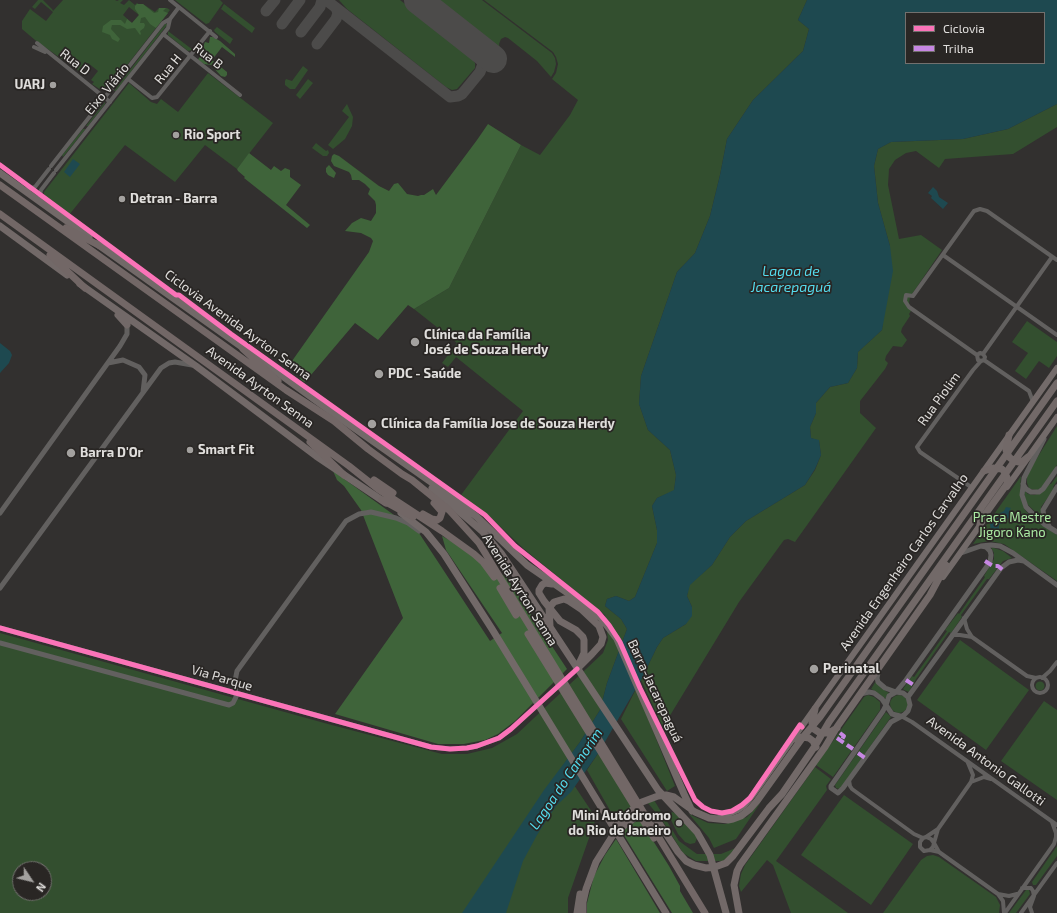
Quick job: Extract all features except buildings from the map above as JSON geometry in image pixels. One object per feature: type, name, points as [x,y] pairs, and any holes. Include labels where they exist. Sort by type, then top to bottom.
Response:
[{"type":"highway","name":"Avenida Ayrton Senna","points":[[0,173],[243,349],[461,504],[527,565],[541,576],[560,587],[600,618],[613,633],[620,647],[692,811]]},
{"type":"highway","name":"Avenida Ayrton Senna","points":[[0,185],[286,390],[334,421],[368,449],[433,496],[457,519],[479,543],[497,578],[643,822],[705,913]]},
{"type":"highway","name":"Avenida Ayrton Senna","points":[[0,214],[349,466],[378,489],[474,554],[497,578]]},
{"type":"highway","points":[[48,220],[102,247]]},
{"type":"highway","name":"Avenida Ayrton Senna","points":[[0,226],[196,366],[316,456],[382,500],[426,532],[452,566],[666,913]]},
{"type":"highway","points":[[39,243],[60,266],[85,288]]},
{"type":"highway","points":[[110,306],[127,325]]},
{"type":"highway","points":[[243,349],[286,390]]},
{"type":"highway","name":"Avenida Engenheiro Carlos Carvalho","points":[[802,737],[820,717],[1057,383]]},
{"type":"highway","points":[[714,867],[726,863],[733,856],[769,808],[782,794],[816,746],[822,733],[861,677],[1057,401]]},
{"type":"highway","points":[[300,431],[344,475]]},
{"type":"highway","points":[[1009,435],[1006,446],[1007,454],[1014,461],[1021,462],[1028,457]]},
{"type":"highway","points":[[349,466],[373,480],[429,518],[435,520],[440,518],[442,514],[440,509],[402,474]]},
{"type":"highway","points":[[980,524],[981,520],[1007,484],[1007,477],[1002,469],[997,468],[984,471]]},
{"type":"highway","name":"Avenida Ayrton Senna","points":[[419,475],[465,518],[482,531],[501,553],[658,790],[691,825],[701,838],[710,855],[726,913]]},
{"type":"highway","points":[[382,500],[428,526],[442,531]]},
{"type":"highway","points":[[739,913],[734,890],[736,875],[740,865],[833,735],[837,727],[930,595],[956,543]]},
{"type":"highway","points":[[560,587],[545,583],[540,587],[539,593],[560,621],[576,630],[583,637],[584,653],[577,669]]},
{"type":"highway","points":[[550,628],[549,608],[554,602],[564,599],[569,601],[595,621],[599,626],[602,634],[602,641],[598,648],[577,669]]},
{"type":"highway","points":[[861,677],[887,650],[895,645]]},
{"type":"highway","points":[[815,709],[812,720],[814,729],[822,733],[830,732],[837,727]]},
{"type":"highway","points":[[577,913],[584,880],[596,853],[611,832],[632,810],[648,799],[666,795],[680,801],[692,811],[704,817],[733,819],[740,816],[750,809],[757,801],[802,737]]},
{"type":"highway","points":[[794,739],[802,737],[812,740],[816,746],[816,753],[802,778]]},
{"type":"highway","points":[[583,913],[583,902],[586,889],[596,862],[613,835],[636,817],[644,814],[657,820],[678,852],[690,864],[706,868],[721,867],[730,864],[764,831]]},
{"type":"highway","name":"Avenida Ayrton Senna","points":[[693,896],[700,913]]},
{"type":"main road","name":"Avenida Engenheiro Carlos Carvalho","points":[[719,818],[733,813],[745,805],[794,739],[971,487],[1057,368]]},
{"type":"main road","points":[[930,595],[1057,417]]},
{"type":"street","points":[[170,0],[216,36]]},
{"type":"street","name":"Eixo Viário","points":[[37,185],[163,23],[170,19],[180,7]]},
{"type":"street","name":"Eixo Viário","points":[[39,202],[39,195],[42,188],[168,28],[170,19]]},
{"type":"street","name":"Rua H","points":[[128,79],[149,96],[156,98],[192,56],[210,31]]},
{"type":"street","name":"Rua B","points":[[163,34],[240,95]]},
{"type":"street","name":"Rua D","points":[[35,45],[110,102]]},
{"type":"street","points":[[110,90],[115,95]]},
{"type":"street","points":[[24,190],[31,189],[37,185],[42,188]]},
{"type":"street","points":[[983,354],[977,354],[909,307],[905,301],[906,295],[913,296],[974,211],[980,209],[987,211],[1057,260]]},
{"type":"street","points":[[943,255],[1057,335]]},
{"type":"street","points":[[982,361],[985,357],[983,354],[1052,257]]},
{"type":"street","points":[[0,512],[125,338],[128,331],[127,325]]},
{"type":"street","points":[[977,354],[977,359],[1029,391],[1033,402]]},
{"type":"street","points":[[108,363],[123,360],[139,367],[145,375],[143,393]]},
{"type":"street","name":"Rua Piolim","points":[[971,487],[918,450],[918,445],[973,370],[982,361]]},
{"type":"street","points":[[0,588],[159,370],[172,362],[196,366]]},
{"type":"street","points":[[1050,427],[1028,469],[1023,484],[1022,495],[1026,506],[1037,519],[1057,532]]},
{"type":"street","points":[[1023,484],[1026,489],[1031,492],[1039,492],[1043,489],[1057,469]]},
{"type":"street","points":[[1049,526],[1044,518],[1043,510],[1057,487]]},
{"type":"street","points":[[237,693],[235,677],[237,671],[348,519],[363,513],[379,513],[396,518],[408,524],[434,542]]},
{"type":"street","points":[[960,553],[981,546],[1000,546],[1013,553],[1057,585]]},
{"type":"street","points":[[879,667],[877,678],[878,682],[885,688],[896,692],[903,693],[908,697],[910,708],[904,715],[891,722],[839,793],[831,787],[883,711],[889,696],[896,692],[906,680],[990,562],[990,551],[981,546]]},
{"type":"street","points":[[908,697],[1004,565],[1015,560],[1024,561]]},
{"type":"street","points":[[0,582],[7,580]]},
{"type":"street","points":[[964,618],[972,638]]},
{"type":"street","name":"Via Parque","points":[[1,627],[245,696],[438,748],[467,748],[488,743],[499,738],[511,729],[577,669]]},
{"type":"street","points":[[952,635],[972,638],[1027,676],[1042,678],[1048,683]]},
{"type":"street","name":"Via Parque","points":[[0,644],[227,705],[231,704],[235,700],[237,693]]},
{"type":"street","points":[[1042,678],[1057,662]]},
{"type":"street","points":[[1027,676],[1034,691],[1040,693],[1047,689],[1050,671]]},
{"type":"street","points":[[1032,684],[1036,678]]},
{"type":"street","points":[[235,685],[245,696]]},
{"type":"street","points":[[230,691],[235,700]]},
{"type":"street","points":[[860,694],[869,692],[874,693],[882,699],[892,714],[900,716]]},
{"type":"street","name":"Avenida Antonio Gallotti","points":[[900,716],[912,722],[1057,825]]},
{"type":"street","points":[[930,850],[934,843],[938,829],[971,782],[973,775],[967,761]]},
{"type":"street","points":[[971,782],[979,778],[993,780]]},
{"type":"street","points":[[849,780],[852,789],[914,834],[931,839],[939,852]]},
{"type":"street","points":[[1004,913],[1054,844],[1056,833],[1052,822]]},
{"type":"street","points":[[938,829],[920,842],[920,847],[924,851],[930,850],[939,852],[998,894],[1003,901],[1004,913]]},
{"type":"street","points":[[1021,913],[1057,863]]},
{"type":"street","points":[[1022,888],[1031,888],[1033,891],[1034,896],[1030,907],[1032,913]]},
{"type":"street","points":[[998,894],[1015,896],[1019,893]]},
{"type":"green space","points":[[38,0],[43,0],[53,11],[63,0],[123,0],[120,3],[124,5],[129,0],[135,5],[137,3],[142,6],[143,4],[155,12],[159,8],[167,8],[170,10],[110,87],[101,90],[92,84],[94,82],[91,80],[98,71],[88,63],[80,72],[22,29],[22,21],[30,9],[46,21],[53,12],[41,2],[35,9],[32,7]],"holes":[[[129,7],[139,15],[132,23],[123,15]]]},
{"type":"green space","points":[[175,0],[220,0],[223,3],[209,23],[206,24]]},
{"type":"green space","points":[[339,0],[400,0],[469,54],[475,63],[475,68],[457,89],[452,90],[446,87],[347,9]]},
{"type":"green space","points":[[437,0],[482,0],[552,53],[556,64],[551,77],[537,61],[508,38],[505,37],[501,39],[499,44],[500,50]]},
{"type":"green space","points":[[484,0],[807,0],[798,20],[809,29],[803,51],[753,100],[727,139],[710,216],[695,253],[677,272],[641,376],[639,404],[648,430],[670,450],[676,475],[674,491],[657,498],[652,506],[657,530],[657,543],[635,597],[629,601],[616,596],[607,599],[605,606],[621,619],[627,629],[607,683],[600,710],[562,767],[596,818],[568,898],[568,913],[0,913],[0,633],[442,754],[467,754],[492,748],[517,734],[603,653],[608,640],[605,615],[524,549],[488,515],[461,495],[523,411],[456,357],[448,367],[442,363],[457,343],[414,309],[449,288],[521,145],[540,155],[570,115],[578,100],[552,79],[556,73],[558,64],[553,52]]},
{"type":"green space","points":[[137,4],[143,4],[154,13],[158,12],[159,8],[166,8],[163,11],[168,13],[156,28],[150,24],[145,17],[141,18],[140,23],[144,23],[145,25],[140,31],[140,35],[135,28],[127,29],[120,25],[112,25],[111,29],[120,39],[118,42],[112,39],[110,35],[102,32],[103,26],[111,20],[121,20],[125,24],[127,19],[132,23],[139,15],[135,9]]},
{"type":"green space","points":[[224,4],[255,28],[252,33],[221,9]]},
{"type":"green space","points":[[165,24],[167,25],[116,91],[114,91]]},
{"type":"green space","points":[[217,27],[233,39],[230,44],[215,32],[214,30]]},
{"type":"green space","points":[[168,31],[193,50],[188,51],[168,35]]},
{"type":"green space","points":[[210,37],[220,41],[235,54],[235,57],[222,47],[212,60],[227,72],[225,77],[221,76],[211,65],[204,64],[198,60],[200,56],[198,51],[202,49],[205,42],[209,43]]},
{"type":"green space","points":[[303,66],[308,70],[295,89],[290,89],[285,85],[286,79],[292,81]]},
{"type":"green space","name":"Rio Sport","points":[[208,73],[273,123],[237,169],[205,145],[175,182],[125,145],[69,215],[44,197],[44,192],[129,83],[151,102],[157,104],[161,99],[178,112]]},
{"type":"green space","points":[[308,79],[313,83],[300,99],[296,95]]},
{"type":"green space","points":[[105,102],[88,126],[86,126]]},
{"type":"green space","points":[[347,104],[353,117],[352,126],[345,139],[333,149],[328,145],[349,117],[342,111]]},
{"type":"green space","points":[[1057,104],[1057,127],[1013,154],[945,159],[939,168],[916,151],[906,153],[895,160],[889,169],[888,185],[899,239],[921,235],[942,250],[910,297],[910,316],[901,332],[907,340],[902,347],[893,346],[886,356],[885,360],[888,363],[885,369],[860,401],[860,413],[876,428],[795,542],[788,539],[784,540],[739,602],[663,727],[641,680],[663,638],[686,624],[692,607],[687,596],[689,585],[712,565],[730,537],[746,521],[805,485],[815,470],[821,455],[819,441],[811,438],[810,427],[816,413],[816,403],[830,387],[848,383],[857,368],[858,352],[882,330],[890,246],[878,203],[874,166],[878,149],[891,142],[963,139],[1008,129]]},
{"type":"green space","points":[[488,124],[521,145],[449,288],[414,309],[408,305],[378,340],[355,323],[305,382],[301,380],[292,361],[369,252],[373,241],[371,238],[361,233],[345,231],[352,223],[361,218],[371,221],[376,213],[376,205],[375,201],[368,194],[370,189],[359,180],[352,180],[349,172],[334,166],[331,161],[332,156],[334,154],[339,156],[379,186],[389,191],[394,184],[398,183],[407,194],[418,196],[424,195],[433,189],[436,195]]},
{"type":"green space","points":[[83,129],[85,130],[63,157],[62,155]]},
{"type":"green space","points":[[316,143],[326,151],[328,150],[329,153],[327,156],[323,156],[312,148]]},
{"type":"green space","points":[[249,153],[271,170],[274,166],[281,171],[285,168],[290,170],[290,177],[301,185],[286,205],[310,225],[307,228],[244,178],[245,177],[238,171],[237,169]]},
{"type":"green space","points":[[329,165],[336,173],[334,178],[326,172],[326,168]]},
{"type":"green space","points":[[1027,321],[1057,342],[1057,356],[1049,368],[1039,361],[1026,379],[1015,371],[1028,353],[1012,342]]},
{"type":"green space","points":[[1057,426],[1057,465],[1041,488],[1037,490],[1031,489],[1027,483],[1027,475]]},
{"type":"green space","points":[[333,471],[419,533],[490,641],[502,633],[446,550],[442,536],[471,552],[507,578],[567,669],[515,721],[498,734],[485,740],[464,744],[438,744],[335,714],[403,618],[361,510],[344,486],[337,480]]},
{"type":"green space","name":"Praça Mestre Jigoro Kano","points":[[1021,476],[1020,493],[1025,510],[1033,519],[1057,535],[1057,581],[1004,544],[989,541],[973,544]]},
{"type":"green space","points":[[1057,476],[1057,481],[1053,487],[1055,488],[1041,507],[1041,517],[1028,505],[1025,499],[1024,490],[1028,494],[1034,495],[1040,493],[1051,484]]},
{"type":"green space","points":[[991,547],[1003,551],[1012,558],[1003,561],[989,579],[987,579],[961,615],[962,617],[951,633],[949,632],[916,679],[909,692],[904,690],[903,689],[912,676],[914,677],[947,631],[945,630],[958,613],[959,614],[985,577],[984,576],[994,559],[994,553]]},
{"type":"green space","points":[[960,640],[1029,690],[986,750],[917,700]]},
{"type":"green space","points":[[876,681],[881,688],[889,693],[886,699],[871,689]]},
{"type":"green space","points":[[1040,681],[1045,686],[1040,691],[1035,686]]},
{"type":"green space","points":[[636,689],[675,786],[667,791],[621,719]]},
{"type":"green space","points":[[868,695],[874,697],[880,702],[880,710],[833,777],[816,765],[864,697]]},
{"type":"green space","points":[[899,695],[905,698],[908,704],[905,710],[899,713],[893,710],[890,704],[893,698]]},
{"type":"green space","points":[[1044,701],[1057,710],[1057,800],[1001,761]]},
{"type":"green space","points":[[886,712],[891,717],[840,789],[836,788],[835,785]]},
{"type":"green space","points":[[599,752],[633,805],[616,821],[587,770]]},
{"type":"green space","points":[[815,767],[831,779],[826,786],[827,790],[776,861],[848,913],[791,913],[773,865],[767,860],[741,892],[739,886],[741,874],[745,865]]},
{"type":"green space","points":[[844,795],[913,844],[871,905],[801,855]]},
{"type":"green space","points":[[654,800],[679,841],[697,854],[721,854],[738,847],[723,861],[696,861],[683,853],[662,820],[647,802]]},
{"type":"green space","points":[[761,802],[736,839],[714,848],[709,838],[689,814],[708,823],[725,824],[747,817]]},
{"type":"green space","name":"Mini Autódromo do Rio de Janeiro","points":[[672,812],[692,829],[697,838],[695,843],[690,844],[685,842],[678,834],[669,816]]},
{"type":"green space","points":[[640,820],[669,866],[680,886],[680,891],[693,913],[672,913],[622,832],[631,824]]},
{"type":"green space","points":[[616,839],[660,913],[587,913],[587,903],[594,876],[605,855]]},
{"type":"green space","points":[[1057,846],[1057,856],[1036,885],[1033,885],[1032,882]]},
{"type":"green space","points":[[933,855],[939,857],[996,897],[1000,905],[999,913],[883,913],[921,860],[927,856]]},
{"type":"green space","points":[[1026,890],[1029,890],[1030,894],[1016,913],[1009,913]]},
{"type":"water","name":"Lagoa de Jacarepaguá","points":[[807,0],[1057,0],[1057,104],[1008,129],[963,139],[891,142],[878,149],[874,166],[878,203],[890,246],[893,271],[882,330],[858,352],[857,368],[848,383],[830,387],[816,403],[816,413],[810,427],[811,438],[819,440],[821,455],[815,469],[805,485],[746,521],[730,537],[712,565],[690,585],[687,596],[692,607],[692,616],[686,624],[663,638],[641,680],[599,752],[571,792],[556,806],[537,835],[523,861],[506,913],[462,913],[544,790],[580,742],[600,710],[607,683],[627,629],[621,619],[605,606],[607,599],[616,596],[629,601],[635,597],[657,543],[657,530],[652,506],[657,498],[674,490],[676,475],[670,450],[648,430],[639,404],[641,376],[677,272],[695,253],[710,216],[727,139],[753,100],[803,51],[809,29],[798,20]]},
{"type":"water","points":[[73,159],[80,164],[70,177],[64,172]]},
{"type":"water","points":[[933,187],[937,191],[939,197],[948,203],[943,209],[931,198],[932,196],[928,193]]},
{"type":"water","points":[[0,343],[10,351],[12,355],[9,363],[0,373]]},
{"type":"water","points":[[1006,507],[1011,508],[1009,511],[1012,517],[1004,520],[999,525],[999,529],[996,530],[994,528],[991,530],[990,524],[994,522]]},
{"type":"taxiway","points":[[266,11],[275,0]]},
{"type":"taxiway","points":[[282,24],[300,0]]},
{"type":"taxiway","points":[[301,32],[320,7],[322,0]]},
{"type":"taxiway","points":[[326,0],[450,97],[462,94],[480,72],[483,64],[481,49]]},
{"type":"taxiway","points":[[317,44],[336,19],[338,13],[336,8]]},
{"type":"runway","points":[[418,0],[493,59]]},
{"type":"marked path","points":[[985,561],[993,566],[998,566],[1004,571]]},
{"type":"marked path","points":[[906,680],[915,686]]},
{"type":"marked path","points":[[840,733],[844,736],[841,741]]},
{"type":"marked path","points":[[837,738],[853,749]]},
{"type":"marked path","points":[[858,753],[865,758]]},
{"type":"cycle path","name":"Ciclovia Avenida Ayrton Senna","points":[[0,165],[176,295],[179,295],[231,334],[485,515],[515,546],[598,612],[620,642],[640,688],[695,800],[703,807],[711,811],[722,813],[732,811],[742,805],[750,798],[800,725],[802,727]]},
{"type":"cycle path","points":[[0,628],[431,747],[450,749],[477,746],[499,738],[511,729],[577,669]]},
{"type":"place","name":"UARJ","points":[[53,85]]},
{"type":"place","name":"Rio Sport","points":[[176,135]]},
{"type":"place","name":"Detran - Barra","points":[[122,199]]},
{"type":"place","name":"Clínica da Família José de Souza Herdy","points":[[415,342]]},
{"type":"place","name":"PDC - Saúde","points":[[379,374]]},
{"type":"place","name":"Clínica da Família Jose de Souza Herdy","points":[[372,424]]},
{"type":"place","name":"Smart Fit","points":[[190,450]]},
{"type":"place","name":"Barra D'Or","points":[[71,453]]},
{"type":"place","name":"Perinatal","points":[[814,669]]},
{"type":"place","name":"Mini Autódromo do Rio de Janeiro","points":[[679,823]]},
{"type":"water label","name":"Lagoa do Camorim","points":[[566,779]]}]
